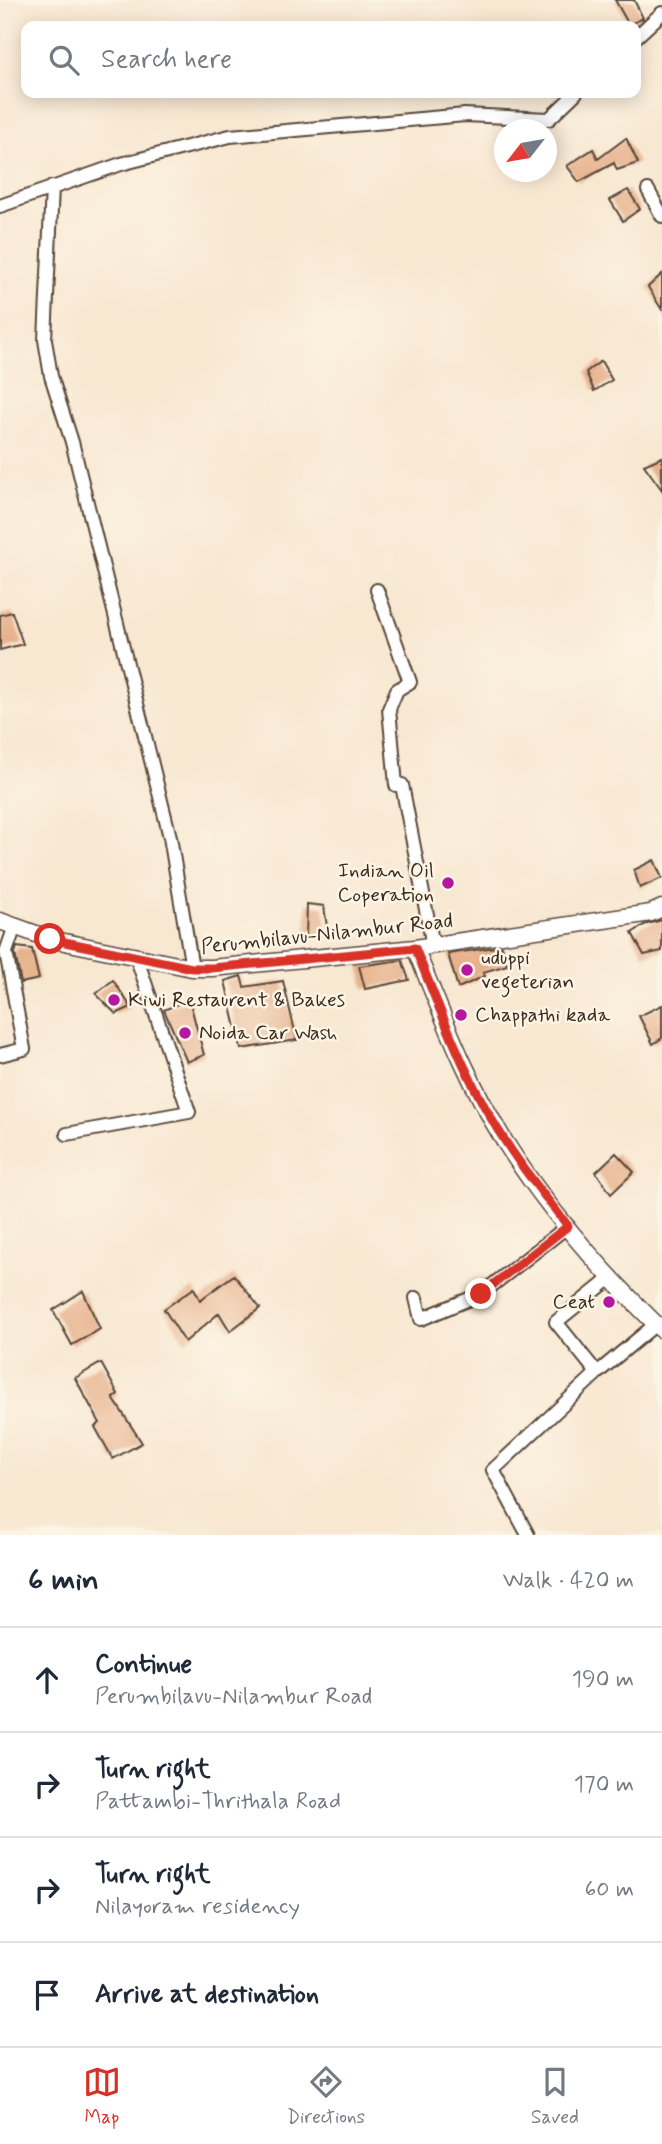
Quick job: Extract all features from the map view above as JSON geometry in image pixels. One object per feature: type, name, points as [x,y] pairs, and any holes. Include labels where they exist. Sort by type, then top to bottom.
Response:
[{"type":"main road","name":"Perumbilavu-Nilambur Road","points":[[8,924],[50,939],[192,968],[212,968],[433,946],[651,913],[662,908]]},
{"type":"main road","points":[[415,948],[452,1039],[506,1142],[568,1226],[659,1327]]},
{"type":"street","points":[[641,32],[662,13]]},
{"type":"street","points":[[0,206],[121,164],[230,136],[465,115],[549,119],[571,98]]},
{"type":"street","points":[[52,187],[45,340],[51,376],[72,442],[170,837],[192,968]]},
{"type":"street","points":[[648,190],[662,216]]},
{"type":"street","points":[[377,590],[410,682],[397,690],[389,709],[397,785],[402,785],[433,946]]},
{"type":"street","points":[[0,1055],[24,1049],[6,952],[8,924]]},
{"type":"street","points":[[67,1134],[189,1112],[136,956]]},
{"type":"street","points":[[416,1298],[421,1320],[481,1294],[568,1226]]},
{"type":"street","points":[[597,1373],[556,1322],[612,1277]]},
{"type":"street","points":[[528,1535],[494,1470],[597,1373],[659,1327]]},
{"type":"building","points":[[615,0],[634,0],[643,18],[627,21]]},
{"type":"building","points":[[626,138],[638,163],[617,170],[614,163],[579,182],[567,166],[593,149],[598,159]]},
{"type":"building","points":[[628,190],[640,209],[623,221],[610,200]]},
{"type":"building","points":[[662,274],[662,310],[648,287]]},
{"type":"building","points":[[601,361],[612,380],[594,391],[586,372]]},
{"type":"building","points":[[662,457],[662,490],[644,465]]},
{"type":"building","points":[[12,612],[23,644],[0,650],[0,615]]},
{"type":"building","points":[[654,860],[662,878],[640,888],[634,870]]},
{"type":"building","points":[[307,904],[324,906],[328,934],[306,937]]},
{"type":"building","points":[[662,920],[662,951],[644,955],[632,933],[644,925]]},
{"type":"building","name":"uduppi vegeterian","points":[[502,946],[507,965],[483,972],[485,976],[458,988],[448,954]]},
{"type":"building","points":[[17,947],[32,949],[39,979],[21,983],[15,953]]},
{"type":"building","points":[[402,960],[409,980],[365,989],[359,966]]},
{"type":"building","points":[[241,976],[244,987],[283,981],[297,1040],[241,1049],[225,981]]},
{"type":"building","name":"Kiwi Restaurent & Bakes","points":[[113,980],[131,1007],[116,1014],[96,994]]},
{"type":"building","name":"Noida Car Wash","points":[[189,999],[204,1055],[187,1062],[164,1010]]},
{"type":"building","points":[[662,1005],[662,1038],[653,1044],[639,1016]]},
{"type":"building","points":[[616,1153],[634,1172],[611,1194],[596,1172]]},
{"type":"building","points":[[234,1275],[260,1308],[230,1331],[219,1313],[185,1342],[164,1309],[194,1288],[200,1300]]},
{"type":"building","points":[[83,1291],[100,1329],[72,1345],[53,1310]]},
{"type":"building","points":[[101,1363],[118,1394],[113,1398],[142,1443],[113,1459],[95,1427],[100,1423],[75,1378]]},
{"type":"place","name":"Indian Oil Coperation","points":[[448,883]]},
{"type":"place","name":"uduppi vegeterian","points":[[467,970]]},
{"type":"place","name":"Kiwi Restaurent & Bakes","points":[[114,1000]]},
{"type":"place","name":"Chappathi kada","points":[[461,1015]]},
{"type":"place","name":"Noida Car Wash","points":[[185,1033]]},
{"type":"place","name":"Ceat","points":[[609,1302]]},
{"type":"route","points":[[50,939],[192,968],[415,948],[452,1039],[481,1098],[506,1142],[568,1226],[481,1294]]}]
